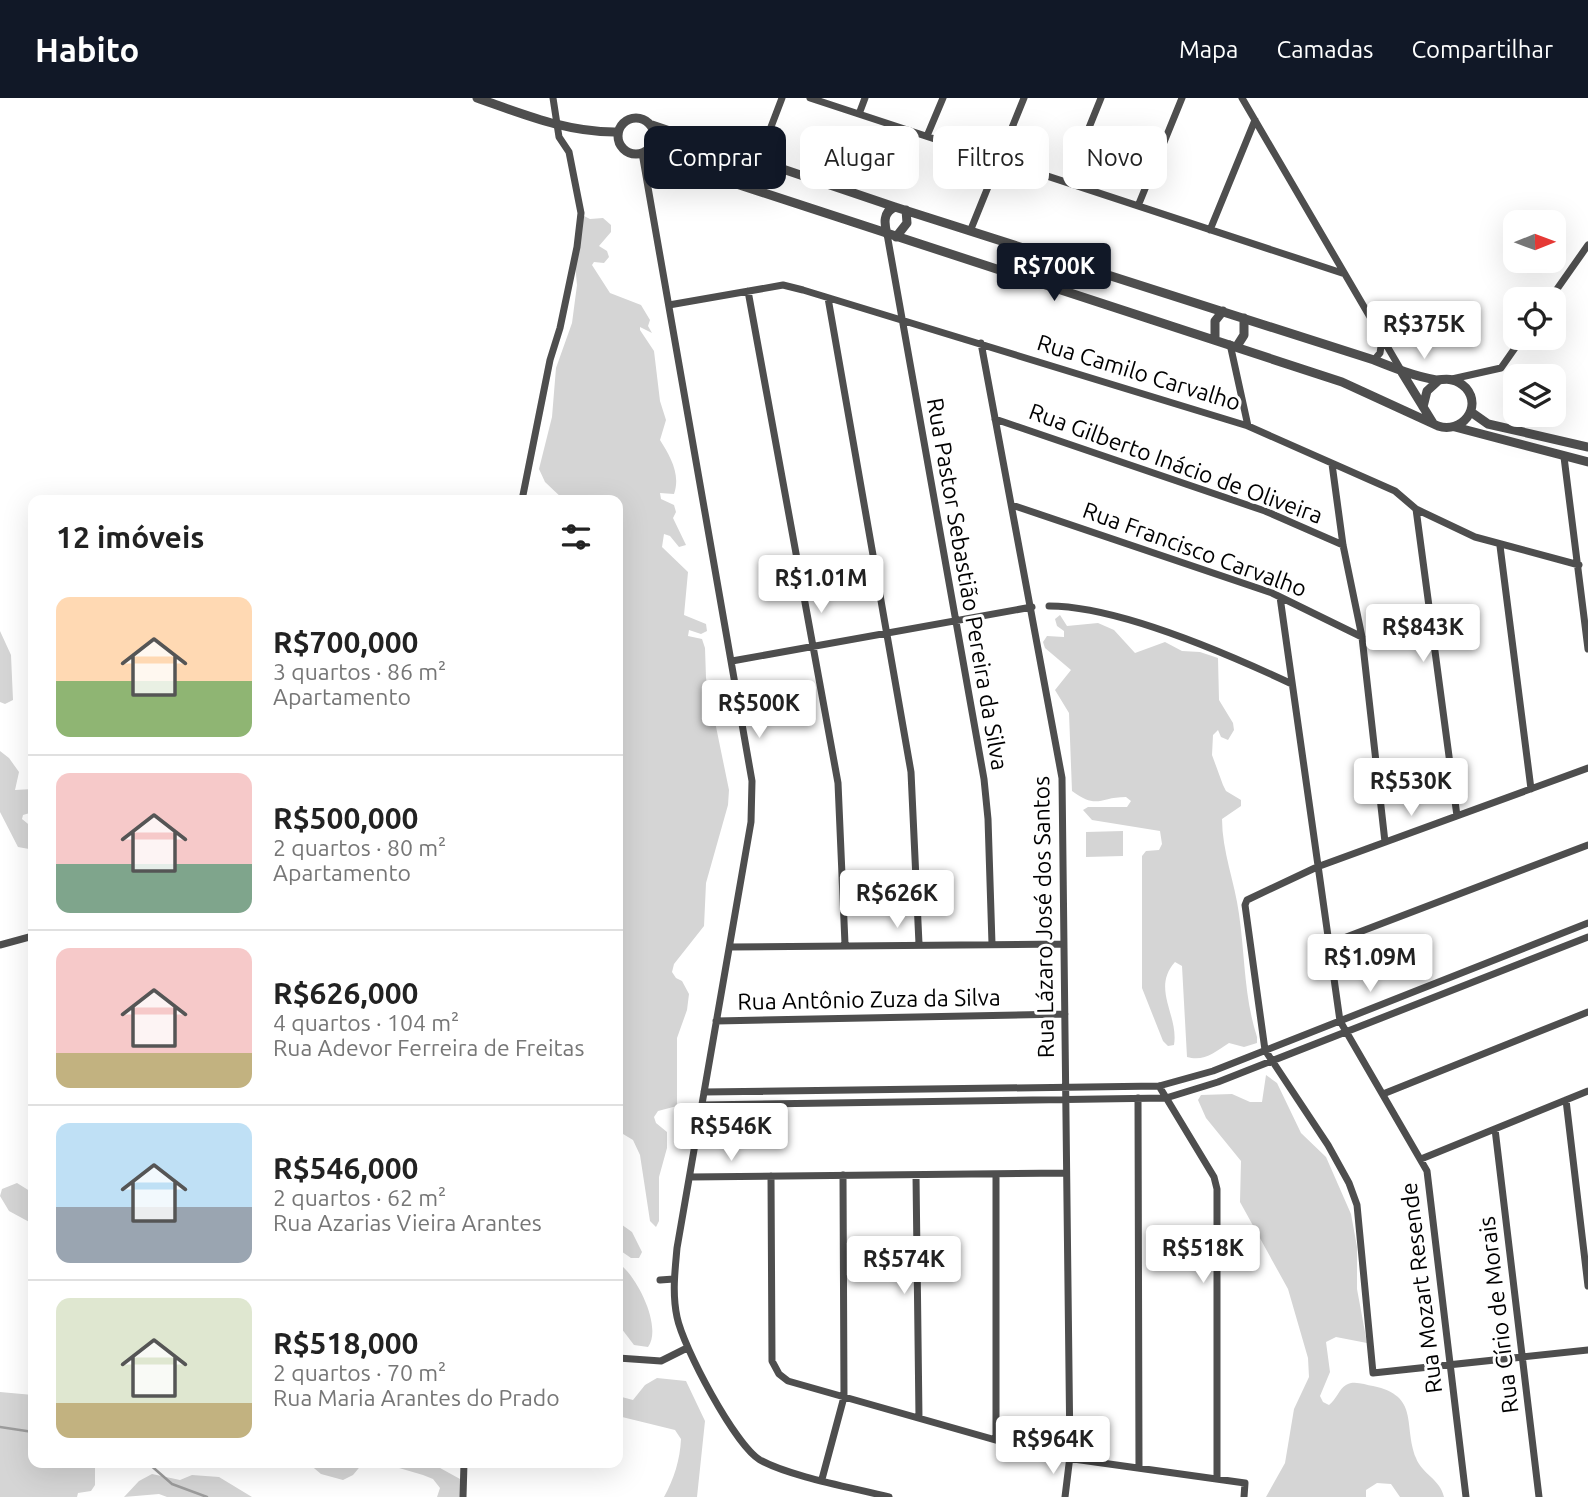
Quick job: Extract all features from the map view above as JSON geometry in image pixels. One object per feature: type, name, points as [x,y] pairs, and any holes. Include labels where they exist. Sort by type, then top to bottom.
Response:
[{"type":"street","points":[[477,98],[558,126],[589,132],[618,132]]},
{"type":"street","points":[[523,495],[580,230],[581,213],[577,184],[569,152],[559,137],[553,98]]},
{"type":"street","points":[[771,126],[782,98]]},
{"type":"street","points":[[810,98],[933,138]]},
{"type":"street","points":[[859,114],[865,98]]},
{"type":"street","points":[[927,136],[943,98]]},
{"type":"street","points":[[1013,126],[1024,98]]},
{"type":"street","points":[[1090,126],[1101,98]]},
{"type":"street","points":[[1138,205],[1182,98]]},
{"type":"street","points":[[1242,98],[1342,273],[1433,424]]},
{"type":"street","points":[[655,126],[635,117],[626,120],[618,132],[619,142],[624,150],[633,154],[642,153],[1342,382],[1443,428],[1462,424],[1471,412],[1469,391],[1461,383],[1451,379]]},
{"type":"street","points":[[1210,230],[1255,120]]},
{"type":"street","points":[[642,153],[650,148],[654,139],[652,125]]},
{"type":"street","points":[[642,153],[752,781],[752,805],[730,947],[674,1279],[677,1319],[687,1348],[741,1442],[759,1459],[890,1497]]},
{"type":"street","points":[[786,170],[1401,371],[1439,380],[1451,379],[1501,368],[1514,350]]},
{"type":"street","points":[[971,229],[987,189]]},
{"type":"street","points":[[1089,189],[1342,273]]},
{"type":"street","points":[[891,235],[884,225],[886,214],[895,207]]},
{"type":"street","points":[[891,235],[907,223],[906,210]]},
{"type":"street","name":"Rua Pastor Sebastião Pereira da Silva","points":[[891,235],[901,321],[984,779],[992,944]]},
{"type":"street","points":[[1558,287],[1588,245]]},
{"type":"street","name":"Rua Camilo Carvalho","points":[[669,305],[783,285],[1248,426],[1395,491],[1416,509],[1500,546],[1579,565]]},
{"type":"street","points":[[748,291],[838,783],[845,944]]},
{"type":"street","points":[[828,298],[911,772],[919,944]]},
{"type":"street","points":[[1215,340],[1215,321],[1223,311]]},
{"type":"street","points":[[1234,345],[1244,335],[1244,318]]},
{"type":"street","points":[[1374,360],[1380,353],[1382,339]]},
{"type":"street","name":"Rua Lázaro José dos Santos","points":[[981,343],[1062,778],[1069,1458],[1065,1497]]},
{"type":"street","points":[[1234,345],[1248,426]]},
{"type":"street","points":[[1423,407],[1427,391],[1439,380]]},
{"type":"street","points":[[1471,412],[1488,424],[1588,447]]},
{"type":"street","name":"Rua Gilberto Inácio de Oliveira","points":[[995,419],[1265,511],[1343,545]]},
{"type":"street","points":[[1455,427],[1588,462]]},
{"type":"street","points":[[1564,457],[1588,649]]},
{"type":"street","points":[[1332,464],[1343,545],[1362,637],[1385,842]]},
{"type":"street","name":"Rua Francisco Carvalho","points":[[1012,505],[1280,597],[1362,637]]},
{"type":"street","points":[[1416,509],[1457,816]]},
{"type":"street","points":[[1500,546],[1531,789]]},
{"type":"street","name":"Rua Mozart Resende","points":[[1280,597],[1340,1021],[1427,1171],[1465,1497]]},
{"type":"street","points":[[1049,606],[1088,609],[1179,637],[1292,684]]},
{"type":"street","points":[[732,661],[1032,607]]},
{"type":"street","points":[[1588,768],[1317,867],[1247,900],[1245,905],[1265,1050],[1328,1145],[1349,1183],[1357,1205],[1373,1373],[1588,1350]]},
{"type":"street","points":[[1328,944],[1588,845]]},
{"type":"street","points":[[704,1092],[1159,1086],[1213,1071],[1588,923]]},
{"type":"street","points":[[0,945],[28,937]]},
{"type":"street","points":[[702,1105],[1166,1098],[1218,1082],[1588,937]]},
{"type":"street","points":[[730,947],[1064,944]]},
{"type":"street","points":[[1383,1094],[1588,1012]]},
{"type":"street","name":"Rua Antônio Zuza da Silva","points":[[716,1021],[1065,1014]]},
{"type":"street","points":[[1159,1086],[1214,1177],[1217,1189],[1216,1479]]},
{"type":"street","points":[[1422,1159],[1588,1091]]},
{"type":"street","points":[[1138,1098],[1139,1468]]},
{"type":"street","points":[[1566,1100],[1588,1286]]},
{"type":"street","name":"Rua Círio de Morais","points":[[1495,1129],[1539,1497]]},
{"type":"street","points":[[690,1177],[1066,1173]]},
{"type":"street","points":[[996,1174],[996,1440]]},
{"type":"street","points":[[822,1479],[844,1397],[843,1175]]},
{"type":"street","points":[[916,1175],[919,1418]]},
{"type":"street","points":[[771,1176],[772,1362],[779,1374],[788,1381],[1069,1458],[1245,1483],[1244,1497]]},
{"type":"street","points":[[660,1280],[674,1279]]},
{"type":"street","points":[[623,1358],[662,1361],[687,1348]]},
{"type":"street","points":[[463,1497],[464,1468]]},
{"type":"shaded area","points":[[581,217],[603,218],[611,225],[611,232],[599,246],[607,251],[609,257],[604,263],[594,262],[592,265],[610,293],[641,305],[650,320],[648,326],[652,333],[640,327],[640,330],[654,351],[660,401],[666,420],[660,440],[671,459],[676,479],[674,494],[660,493],[661,499],[674,505],[676,512],[673,518],[686,545],[679,547],[670,536],[664,534],[662,547],[688,572],[684,615],[706,624],[707,631],[701,634],[689,630],[688,636],[702,639],[705,648],[706,678],[729,790],[728,805],[706,883],[704,926],[674,964],[672,972],[682,981],[689,994],[687,1010],[677,1038],[677,1106],[658,1111],[654,1117],[656,1123],[667,1132],[667,1148],[659,1177],[659,1221],[656,1227],[650,1221],[640,1155],[633,1140],[623,1134],[623,495],[559,495],[545,482],[539,469],[552,417],[556,368],[572,323]]},
{"type":"shaded area","points":[[1060,615],[1067,626],[1098,623],[1114,630],[1135,653],[1165,642],[1182,651],[1200,652],[1218,658],[1219,700],[1233,723],[1234,730],[1228,740],[1221,737],[1218,730],[1213,735],[1212,755],[1226,791],[1241,800],[1241,806],[1222,819],[1257,1043],[1244,1047],[1229,1043],[1204,1057],[1187,1057],[1182,966],[1175,962],[1165,982],[1173,1023],[1174,1045],[1168,1046],[1163,1041],[1142,988],[1142,856],[1146,851],[1159,850],[1162,844],[1160,831],[1092,820],[1083,810],[1088,807],[1127,807],[1131,801],[1126,797],[1093,801],[1072,791],[1069,713],[1055,690],[1071,670],[1045,648],[1043,642],[1047,636],[1064,637],[1064,631],[1057,626],[1055,619]]},
{"type":"shaded area","points":[[0,631],[11,655],[13,700],[5,704],[0,702]]},
{"type":"shaded area","points":[[0,751],[19,772],[15,790],[28,789],[28,814],[23,815],[22,819],[28,824],[28,849],[18,847],[0,812]]},
{"type":"shaded area","points":[[1123,831],[1123,856],[1086,857],[1086,832]]},
{"type":"shaded area","points":[[1266,1075],[1277,1083],[1301,1133],[1326,1157],[1351,1214],[1357,1247],[1357,1289],[1367,1343],[1336,1337],[1326,1342],[1330,1372],[1320,1396],[1323,1402],[1329,1405],[1344,1387],[1356,1383],[1388,1391],[1398,1397],[1407,1413],[1416,1458],[1439,1486],[1444,1497],[1400,1497],[1391,1484],[1377,1483],[1366,1490],[1366,1497],[1266,1497],[1285,1463],[1294,1409],[1309,1377],[1308,1358],[1288,1289],[1240,1202],[1241,1161],[1206,1118],[1198,1100],[1201,1095],[1232,1094],[1250,1102],[1262,1102]]},
{"type":"shaded area","points":[[17,1183],[28,1190],[28,1221],[9,1211],[0,1196],[2,1189]]},
{"type":"shaded area","points":[[623,1226],[632,1232],[642,1252],[639,1258],[631,1258],[623,1252]]},
{"type":"shaded area","points":[[623,1267],[639,1289],[652,1327],[652,1338],[648,1347],[634,1345],[623,1331]]},
{"type":"shaded area","points":[[657,1378],[686,1381],[705,1421],[697,1497],[664,1497],[674,1476],[679,1454],[681,1439],[675,1430],[623,1417],[623,1397],[633,1400],[645,1385]]},
{"type":"shaded area","points":[[0,1392],[28,1395],[28,1468],[95,1468],[95,1485],[91,1491],[78,1493],[77,1497],[0,1497]]},
{"type":"shaded area","points":[[314,1468],[359,1468],[343,1480],[321,1474]]},
{"type":"shaded area","points":[[399,1468],[440,1468],[460,1479],[462,1497],[437,1497],[440,1488],[433,1479]]},
{"type":"shaded area","points":[[152,1474],[180,1480],[192,1475],[219,1477],[252,1497],[167,1497],[159,1494],[124,1497],[139,1481]]},
{"type":"waterway","points":[[0,1427],[28,1431]]},
{"type":"waterway","points":[[154,1468],[172,1484],[207,1497]]}]
